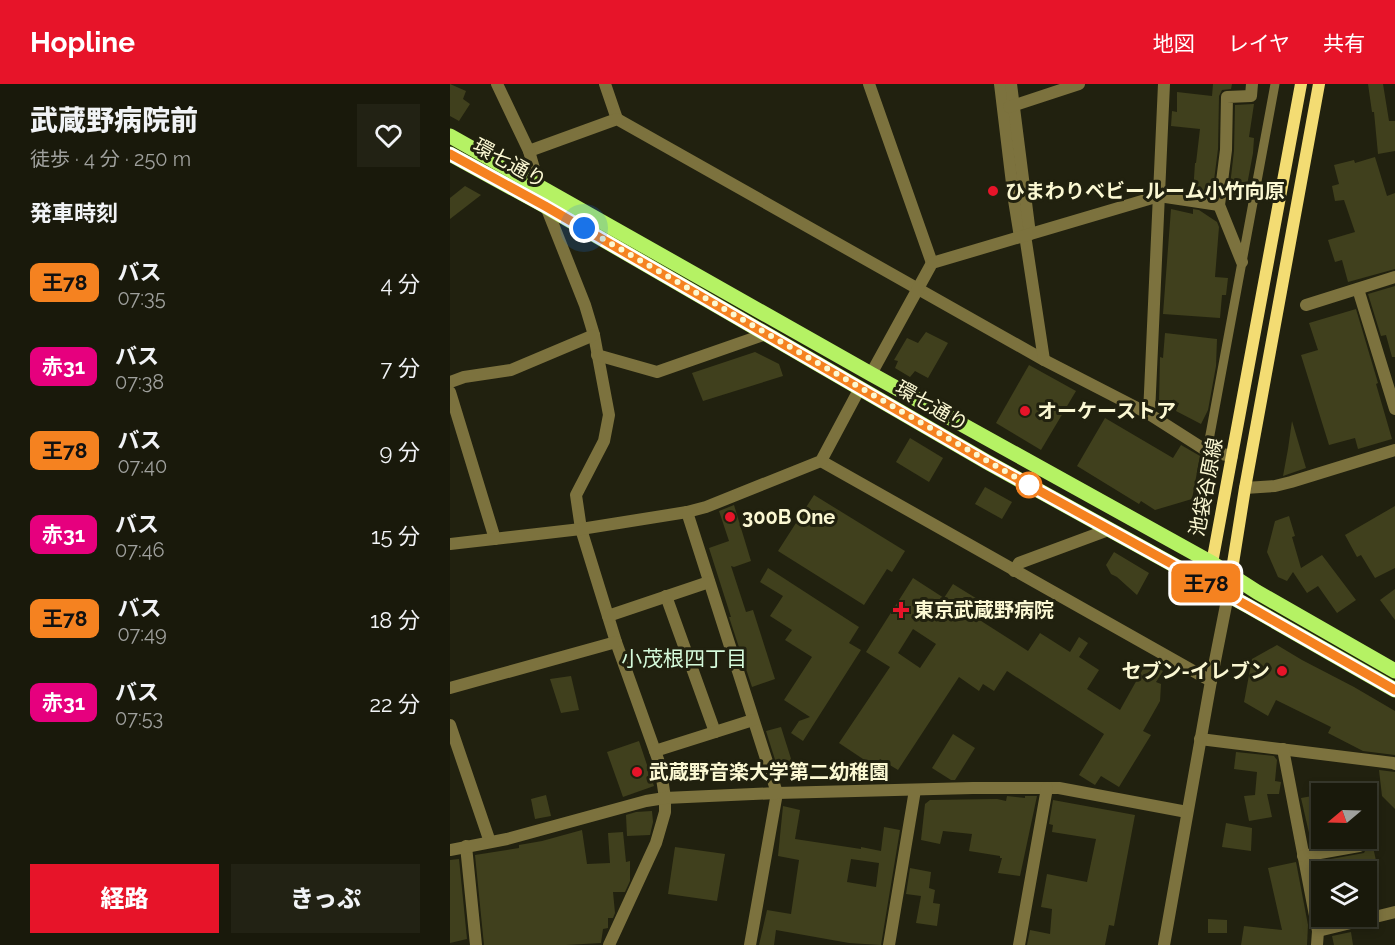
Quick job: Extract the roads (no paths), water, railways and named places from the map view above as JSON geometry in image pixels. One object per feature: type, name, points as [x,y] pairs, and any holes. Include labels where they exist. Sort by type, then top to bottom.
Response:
[{"type":"main road","name":"池袋谷原線","points":[[1228,596],[1212,563],[1301,84]]},
{"type":"main road","name":"池袋谷原線","points":[[1228,596],[1245,488],[1319,84]]},
{"type":"main road","name":"環七通り","points":[[450,136],[871,374],[1212,563],[1230,576],[1395,671]]},
{"type":"main road","name":"環七通り","points":[[450,154],[545,206],[987,462],[1395,690]]},
{"type":"main road","points":[[1222,506],[1238,488],[1245,488]]},
{"type":"street","points":[[497,84],[529,152],[545,206],[581,294],[594,335],[609,415],[604,441],[576,495],[581,529],[616,642],[660,765],[665,798],[665,812],[656,843],[609,945]]},
{"type":"street","points":[[605,84],[617,119],[1044,360],[1149,414],[1207,451],[1232,456]]},
{"type":"street","points":[[869,84],[932,263]]},
{"type":"street","points":[[1000,84],[1008,107],[1044,360]]},
{"type":"street","points":[[1008,107],[1011,84]]},
{"type":"street","points":[[1008,107],[1079,84]]},
{"type":"street","points":[[1149,414],[1164,84]]},
{"type":"street","points":[[1242,262],[1219,205],[1226,150],[1227,97],[1251,96],[1252,84]]},
{"type":"street","points":[[1207,451],[1275,84]]},
{"type":"street","points":[[529,152],[617,119]]},
{"type":"street","points":[[871,374],[932,263],[1160,196],[1219,205]]},
{"type":"street","points":[[1306,305],[1395,277]]},
{"type":"street","points":[[1358,289],[1395,409]]},
{"type":"street","points":[[597,355],[657,372],[766,334]]},
{"type":"street","points":[[450,382],[464,377],[511,370],[594,335]]},
{"type":"street","points":[[450,544],[581,529],[706,507],[821,461],[860,388]]},
{"type":"street","points":[[450,392],[495,539]]},
{"type":"street","points":[[1245,488],[1275,486],[1291,482],[1395,450]]},
{"type":"street","points":[[821,461],[1211,681]]},
{"type":"street","points":[[687,512],[777,793],[750,945]]},
{"type":"street","points":[[1014,571],[1019,563],[1108,530]]},
{"type":"street","points":[[608,616],[709,582]]},
{"type":"street","points":[[666,596],[715,732]]},
{"type":"street","points":[[1164,945],[1228,596]]},
{"type":"street","points":[[450,688],[616,642]]},
{"type":"street","points":[[655,751],[753,720]]},
{"type":"street","points":[[450,725],[490,842]]},
{"type":"street","points":[[1200,739],[1395,764]]},
{"type":"street","points":[[1282,749],[1318,931],[1317,945]]},
{"type":"street","points":[[1019,945],[1047,788]]},
{"type":"street","points":[[450,850],[507,839],[646,801],[665,798],[777,793],[1059,788],[1187,812]]},
{"type":"street","points":[[889,945],[915,790]]},
{"type":"street","points":[[466,846],[476,945]]},
{"type":"street","points":[[1303,856],[1342,849]]},
{"type":"street","points":[[1318,931],[1395,912]]},
{"type":"place","name":"ひまわりベビールーム小竹向原","points":[[993,191]]},
{"type":"place","name":"オーケーストア","points":[[1025,411]]},
{"type":"place","name":"300B One","points":[[730,517]]},
{"type":"place","name":"東京武蔵野病院","points":[[901,610]]},
{"type":"place","name":"セブン-イレブン","points":[[1282,671]]},
{"type":"place","name":"武蔵野音楽大学第二幼稚園","points":[[637,772]]},
{"type":"district","name":"小茂根四丁目","points":[[684,659]]}]
